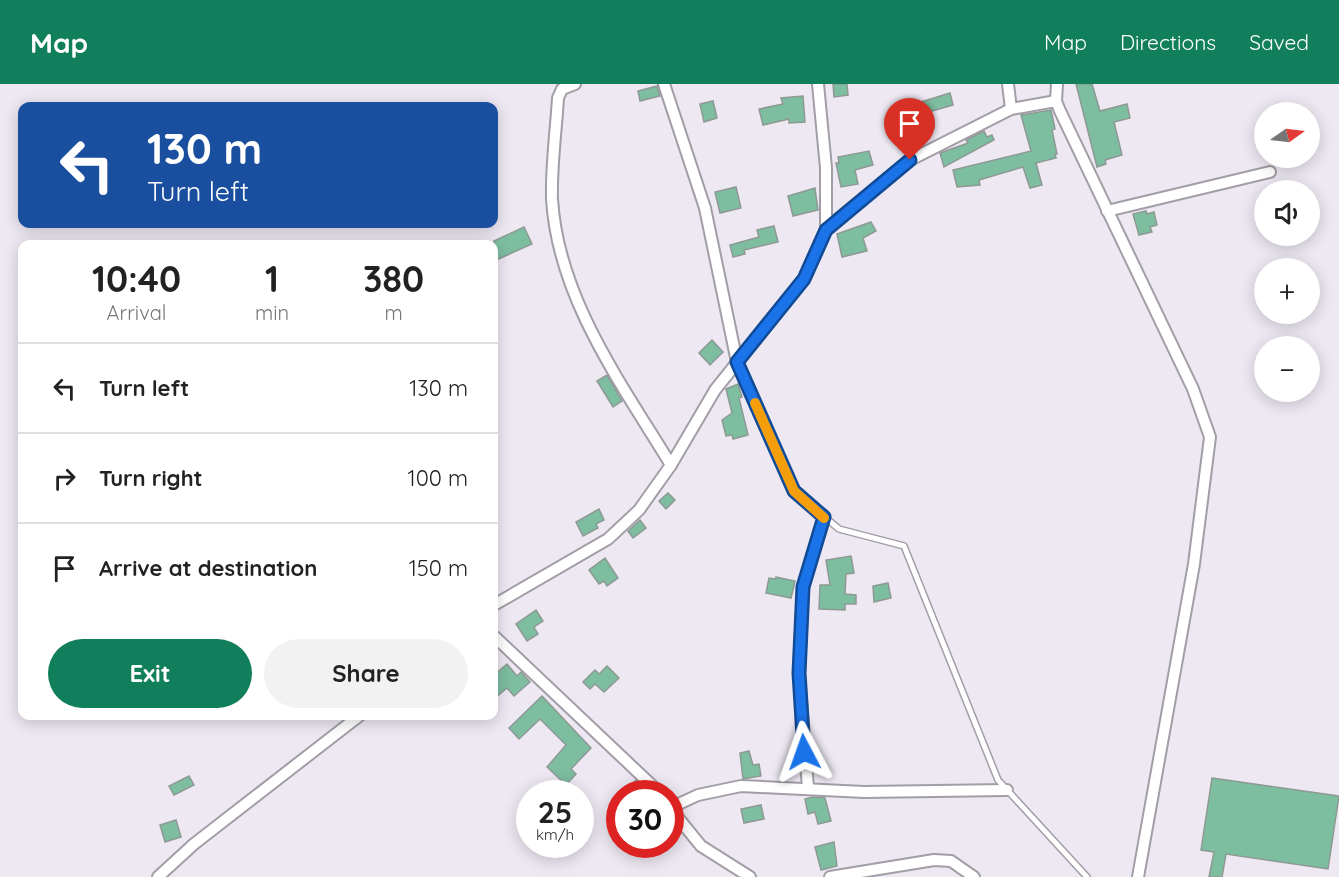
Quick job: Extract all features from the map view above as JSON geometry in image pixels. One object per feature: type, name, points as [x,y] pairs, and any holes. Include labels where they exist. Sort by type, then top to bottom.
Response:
[{"type":"street","points":[[576,84],[562,89],[558,98],[553,190],[561,254],[568,283],[594,336],[671,465]]},
{"type":"street","points":[[664,84],[705,208],[737,362]]},
{"type":"street","points":[[498,603],[608,539],[639,510],[671,465],[715,390],[804,279],[826,230],[826,168],[818,84]]},
{"type":"street","points":[[1008,84],[1011,109]]},
{"type":"street","points":[[1057,84],[1056,101],[1193,389],[1210,436],[1194,564],[1138,877]]},
{"type":"street","points":[[826,230],[910,160],[1011,109],[1056,101]]},
{"type":"street","points":[[1107,211],[1270,172]]},
{"type":"street","points":[[808,788],[799,673],[803,587],[824,517]]},
{"type":"street","points":[[498,640],[646,780]]},
{"type":"street","points":[[158,877],[194,844],[354,720]]},
{"type":"street","points":[[684,802],[698,795],[741,786],[864,792],[1007,790]]},
{"type":"street","points":[[684,825],[701,846],[750,877]]},
{"type":"street","points":[[830,877],[934,860],[951,861],[974,877]]},
{"type":"lane","points":[[737,362],[794,491],[839,529],[904,546],[998,780],[1087,877]]},
{"type":"building","points":[[833,84],[847,84],[848,95],[834,97]]},
{"type":"building","points":[[1076,84],[1092,84],[1100,111],[1127,104],[1130,118],[1114,122],[1122,155],[1105,160],[1106,164],[1097,167]]},
{"type":"building","points":[[657,86],[660,96],[640,101],[638,91]]},
{"type":"building","points":[[950,93],[953,105],[929,112],[934,128],[908,139],[906,135],[902,136],[899,124],[912,120],[908,106]]},
{"type":"building","points":[[803,96],[805,122],[789,123],[789,119],[763,125],[759,109],[783,104],[781,98]]},
{"type":"building","points":[[713,101],[717,118],[704,122],[700,104]]},
{"type":"building","points":[[1051,110],[1057,154],[1055,154],[1056,158],[1036,163],[1042,185],[1030,188],[1023,167],[979,180],[980,185],[957,187],[953,170],[1031,151],[1021,115]]},
{"type":"building","points":[[984,131],[987,137],[992,135],[994,140],[944,167],[940,153],[968,143],[966,140]]},
{"type":"building","points":[[869,151],[873,165],[855,170],[858,184],[841,187],[836,163],[839,163],[838,157]]},
{"type":"building","points":[[736,187],[741,208],[720,213],[715,192]]},
{"type":"building","points":[[815,188],[818,210],[793,216],[788,196]]},
{"type":"building","points":[[1146,211],[1147,214],[1154,212],[1157,225],[1150,227],[1152,232],[1139,235],[1133,214]]},
{"type":"building","points":[[871,222],[876,231],[863,238],[867,251],[842,257],[837,234]]},
{"type":"building","points":[[774,226],[778,242],[744,250],[745,254],[733,257],[730,245],[759,237],[757,230]]},
{"type":"building","points":[[524,227],[532,244],[498,259],[498,240],[496,240]]},
{"type":"building","points":[[712,340],[723,352],[710,365],[699,353]]},
{"type":"building","points":[[607,375],[622,401],[613,407],[597,381]]},
{"type":"building","points":[[738,384],[748,435],[733,439],[732,435],[726,436],[722,420],[732,413],[726,389]]},
{"type":"building","points":[[668,493],[675,500],[666,509],[659,501]]},
{"type":"building","points":[[599,509],[604,520],[596,524],[598,528],[583,536],[576,522]]},
{"type":"building","points":[[640,520],[646,528],[633,538],[628,531]]},
{"type":"building","points":[[851,556],[854,573],[846,574],[845,594],[856,595],[856,604],[845,604],[845,610],[819,609],[820,585],[830,585],[826,560]]},
{"type":"building","points":[[605,558],[618,578],[607,586],[604,581],[599,584],[589,570]]},
{"type":"building","points":[[776,577],[795,581],[791,598],[766,593],[769,578],[776,579]]},
{"type":"building","points":[[888,583],[891,598],[874,602],[873,586]]},
{"type":"building","points":[[536,610],[543,621],[534,627],[538,634],[527,641],[516,624]]},
{"type":"building","points":[[507,664],[517,676],[521,672],[530,682],[514,696],[507,688],[498,696],[498,672]]},
{"type":"building","points":[[607,666],[619,678],[604,692],[595,684],[590,689],[583,682],[595,670],[599,674]]},
{"type":"building","points":[[542,696],[591,748],[571,769],[576,774],[571,780],[561,780],[547,767],[566,745],[540,719],[519,739],[509,728]]},
{"type":"building","points":[[749,751],[753,765],[759,764],[761,776],[743,779],[740,753]]},
{"type":"building","points":[[189,776],[194,785],[174,795],[169,786]]},
{"type":"building","points":[[1212,778],[1339,796],[1328,869],[1226,854],[1222,877],[1209,877],[1214,852],[1201,850]]},
{"type":"building","points":[[825,798],[831,821],[818,824],[815,812],[808,814],[805,799]]},
{"type":"building","points":[[761,805],[764,819],[744,823],[741,809]]},
{"type":"building","points":[[176,820],[181,837],[165,842],[160,825]]},
{"type":"building","points":[[834,842],[837,866],[821,870],[815,847]]},
{"type":"slow traffic","points":[[755,403],[794,491],[824,518]]},
{"type":"route","points":[[804,752],[799,673],[803,587],[824,517],[794,491],[737,362],[804,279],[826,230],[910,160]]}]
